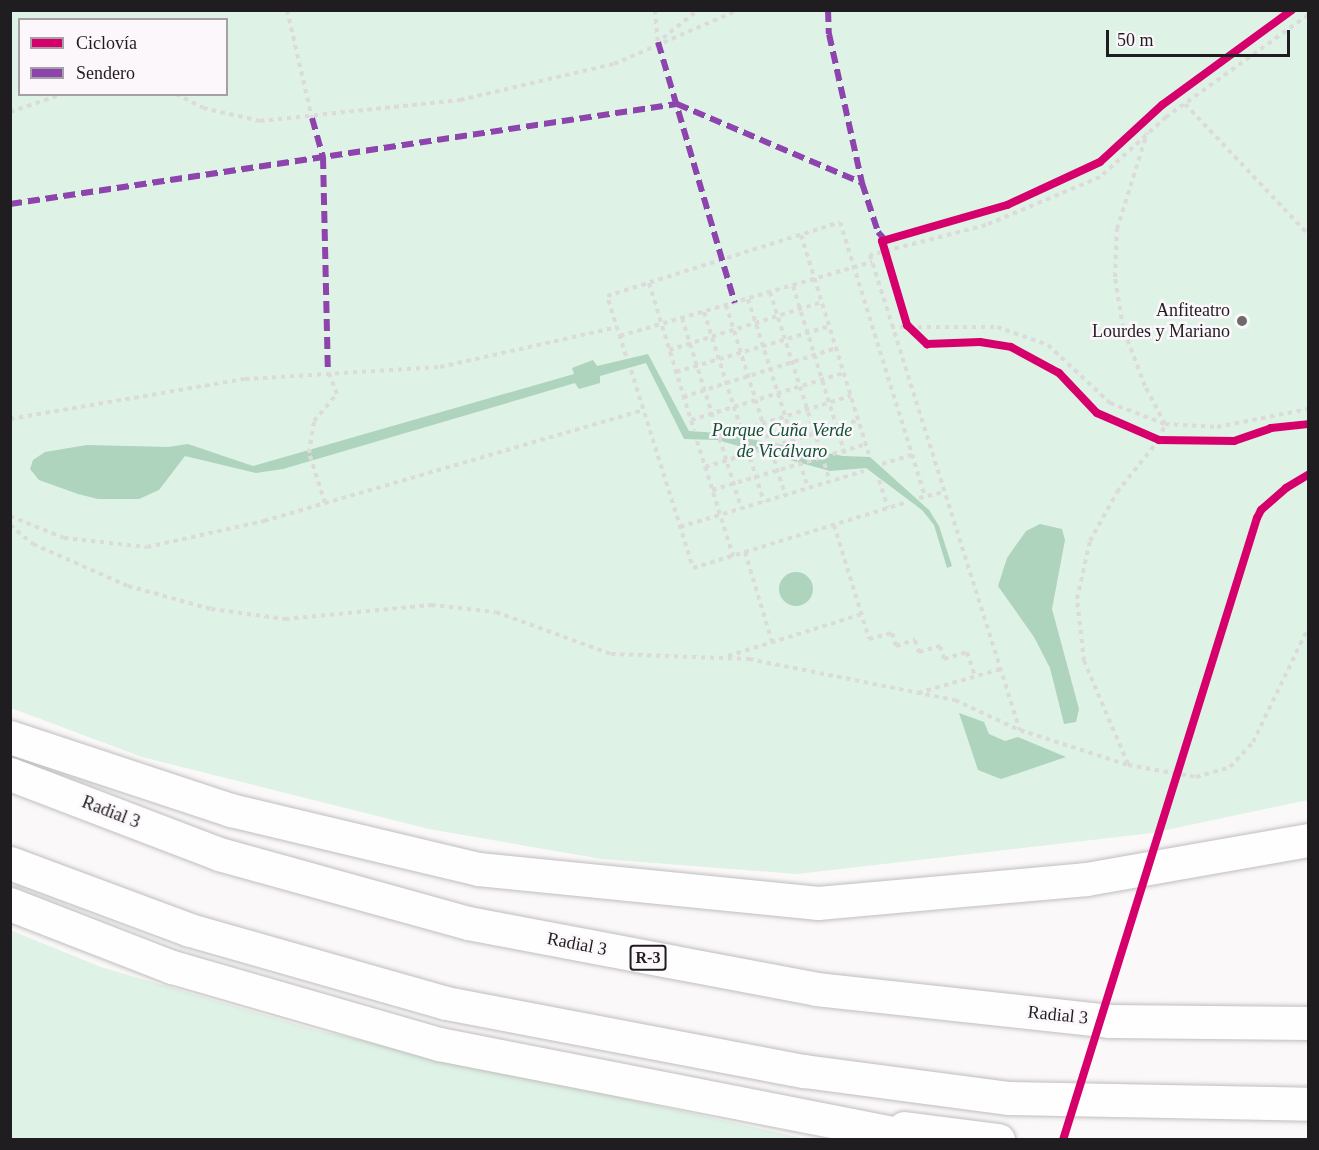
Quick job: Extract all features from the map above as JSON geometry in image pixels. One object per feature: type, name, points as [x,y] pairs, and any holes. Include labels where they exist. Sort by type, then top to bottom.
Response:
[{"type":"highway","points":[[10,737],[231,810],[478,869],[818,903],[1087,879],[1308,840]]},
{"type":"highway","name":"Radial 3","points":[[10,774],[219,854],[491,928],[816,990],[1109,1021],[1308,1023]]},
{"type":"highway","points":[[10,863],[190,930],[446,1003],[804,1071],[1009,1098],[1308,1104]]},
{"type":"highway","points":[[10,904],[172,968],[439,1044],[927,1140]]},
{"type":"highway","points":[[795,1115],[998,1140]]},
{"type":"path","points":[[287,10],[312,118]]},
{"type":"path","points":[[655,10],[658,42]]},
{"type":"path","points":[[658,42],[698,10]]},
{"type":"path","points":[[180,96],[204,108],[260,121],[312,118],[460,100],[614,64],[658,42],[738,10]]},
{"type":"path","points":[[1020,730],[870,255],[986,225],[1100,177],[1147,132],[1308,15]]},
{"type":"path","points":[[10,112],[57,96]]},
{"type":"path","points":[[1185,104],[1308,234]]},
{"type":"path","points":[[1128,765],[1084,661],[1077,599],[1090,541],[1117,492],[1159,440],[1165,424],[1144,386],[1123,328],[1115,278],[1118,229],[1147,132]]},
{"type":"path","points":[[1007,206],[1060,183]]},
{"type":"path","points":[[626,356],[607,296],[840,222],[925,496]]},
{"type":"path","points":[[801,235],[869,454]]},
{"type":"path","points":[[882,241],[887,260]]},
{"type":"path","points":[[620,336],[872,262]]},
{"type":"path","points":[[649,283],[694,430]]},
{"type":"path","points":[[793,286],[845,452]]},
{"type":"path","points":[[770,292],[830,481]]},
{"type":"path","points":[[748,299],[808,488]]},
{"type":"path","points":[[669,350],[822,302]]},
{"type":"path","points":[[726,305],[785,495]]},
{"type":"path","points":[[704,312],[764,502]]},
{"type":"path","points":[[903,314],[907,325],[920,337]]},
{"type":"path","points":[[682,318],[741,508]]},
{"type":"path","points":[[891,327],[907,325],[997,327],[1048,345],[1110,403],[1165,424],[1217,428],[1308,409]]},
{"type":"path","points":[[675,372],[830,326]]},
{"type":"path","points":[[10,419],[179,388],[328,371],[440,366],[617,327]]},
{"type":"path","points":[[683,397],[837,348]]},
{"type":"path","points":[[631,370],[693,568],[908,502]]},
{"type":"path","points":[[325,503],[309,453],[314,420],[337,393],[328,371]]},
{"type":"path","points":[[691,420],[844,373]]},
{"type":"path","points":[[719,437],[851,396]]},
{"type":"path","points":[[10,516],[64,538],[147,547],[325,503],[643,410]]},
{"type":"path","points":[[705,467],[859,420]]},
{"type":"path","points":[[1145,435],[1159,440],[1168,440]]},
{"type":"path","points":[[697,441],[733,556]]},
{"type":"path","points":[[712,490],[866,444]]},
{"type":"path","points":[[882,464],[912,455]]},
{"type":"path","points":[[680,527],[864,471]]},
{"type":"path","points":[[879,480],[888,508]]},
{"type":"path","points":[[919,498],[944,492]]},
{"type":"path","points":[[10,525],[33,544],[128,586],[211,609],[285,619],[431,606],[496,612],[611,654],[725,657],[956,700],[1020,730],[1128,765],[1196,777],[1230,767],[1253,742],[1308,628]]},
{"type":"path","points":[[834,525],[870,639],[892,633],[896,646],[915,640],[919,652],[940,646],[944,659],[967,652],[975,677]]},
{"type":"path","points":[[745,552],[772,642]]},
{"type":"path","points":[[725,657],[862,614]]},
{"type":"path","points":[[916,693],[1001,669]]},
{"type":"path","points":[[1173,789],[1180,767]]},
{"type":"green space","name":"Parque Cuña Verde de Vicálvaro","points":[[10,11],[1308,11],[1308,800],[1152,833],[797,874],[602,859],[429,829],[142,757],[11,708]]},
{"type":"green space","points":[[10,930],[101,967],[316,1030],[807,1139],[11,1139]]},
{"type":"shaded area","points":[[648,354],[689,431],[717,433],[843,456],[870,457],[929,510],[939,526],[952,566],[947,568],[934,525],[922,510],[866,468],[830,471],[717,440],[684,439],[646,363],[600,376],[600,383],[579,389],[575,383],[283,469],[256,473],[185,456],[159,490],[139,499],[98,499],[78,494],[39,480],[30,469],[33,460],[45,452],[87,445],[168,447],[188,444],[253,466],[574,374],[572,368],[593,360],[597,366]]},
{"type":"shaded area","points":[[1040,524],[1062,529],[1065,540],[1052,609],[1079,709],[1076,722],[1064,724],[1050,668],[1034,637],[998,586],[1007,558],[1026,531]]},
{"type":"shaded area","points":[[796,572],[808,577],[813,589],[808,601],[796,606],[784,601],[779,589],[784,577]]},
{"type":"shaded area","points":[[959,713],[984,722],[989,734],[1005,741],[1018,737],[1066,757],[1001,779],[978,770]]},
{"type":"marked path","points":[[828,10],[829,34],[862,183],[878,232],[888,243]]},
{"type":"marked path","points":[[658,42],[735,303]]},
{"type":"marked path","points":[[10,204],[677,104],[862,183]]},
{"type":"marked path","points":[[312,118],[323,157],[328,371]]},
{"type":"cycle path","points":[[1292,10],[1162,105],[1100,162],[1007,205],[882,241],[907,325],[927,344],[980,342],[1011,347],[1059,373],[1097,413],[1159,440],[1234,441],[1271,428],[1308,424]]},
{"type":"cycle path","points":[[1063,1140],[1257,518],[1261,510],[1286,488],[1308,475]]},
{"type":"place","name":"Anfiteatro Lourdes y Mariano","points":[[1242,321]]}]
